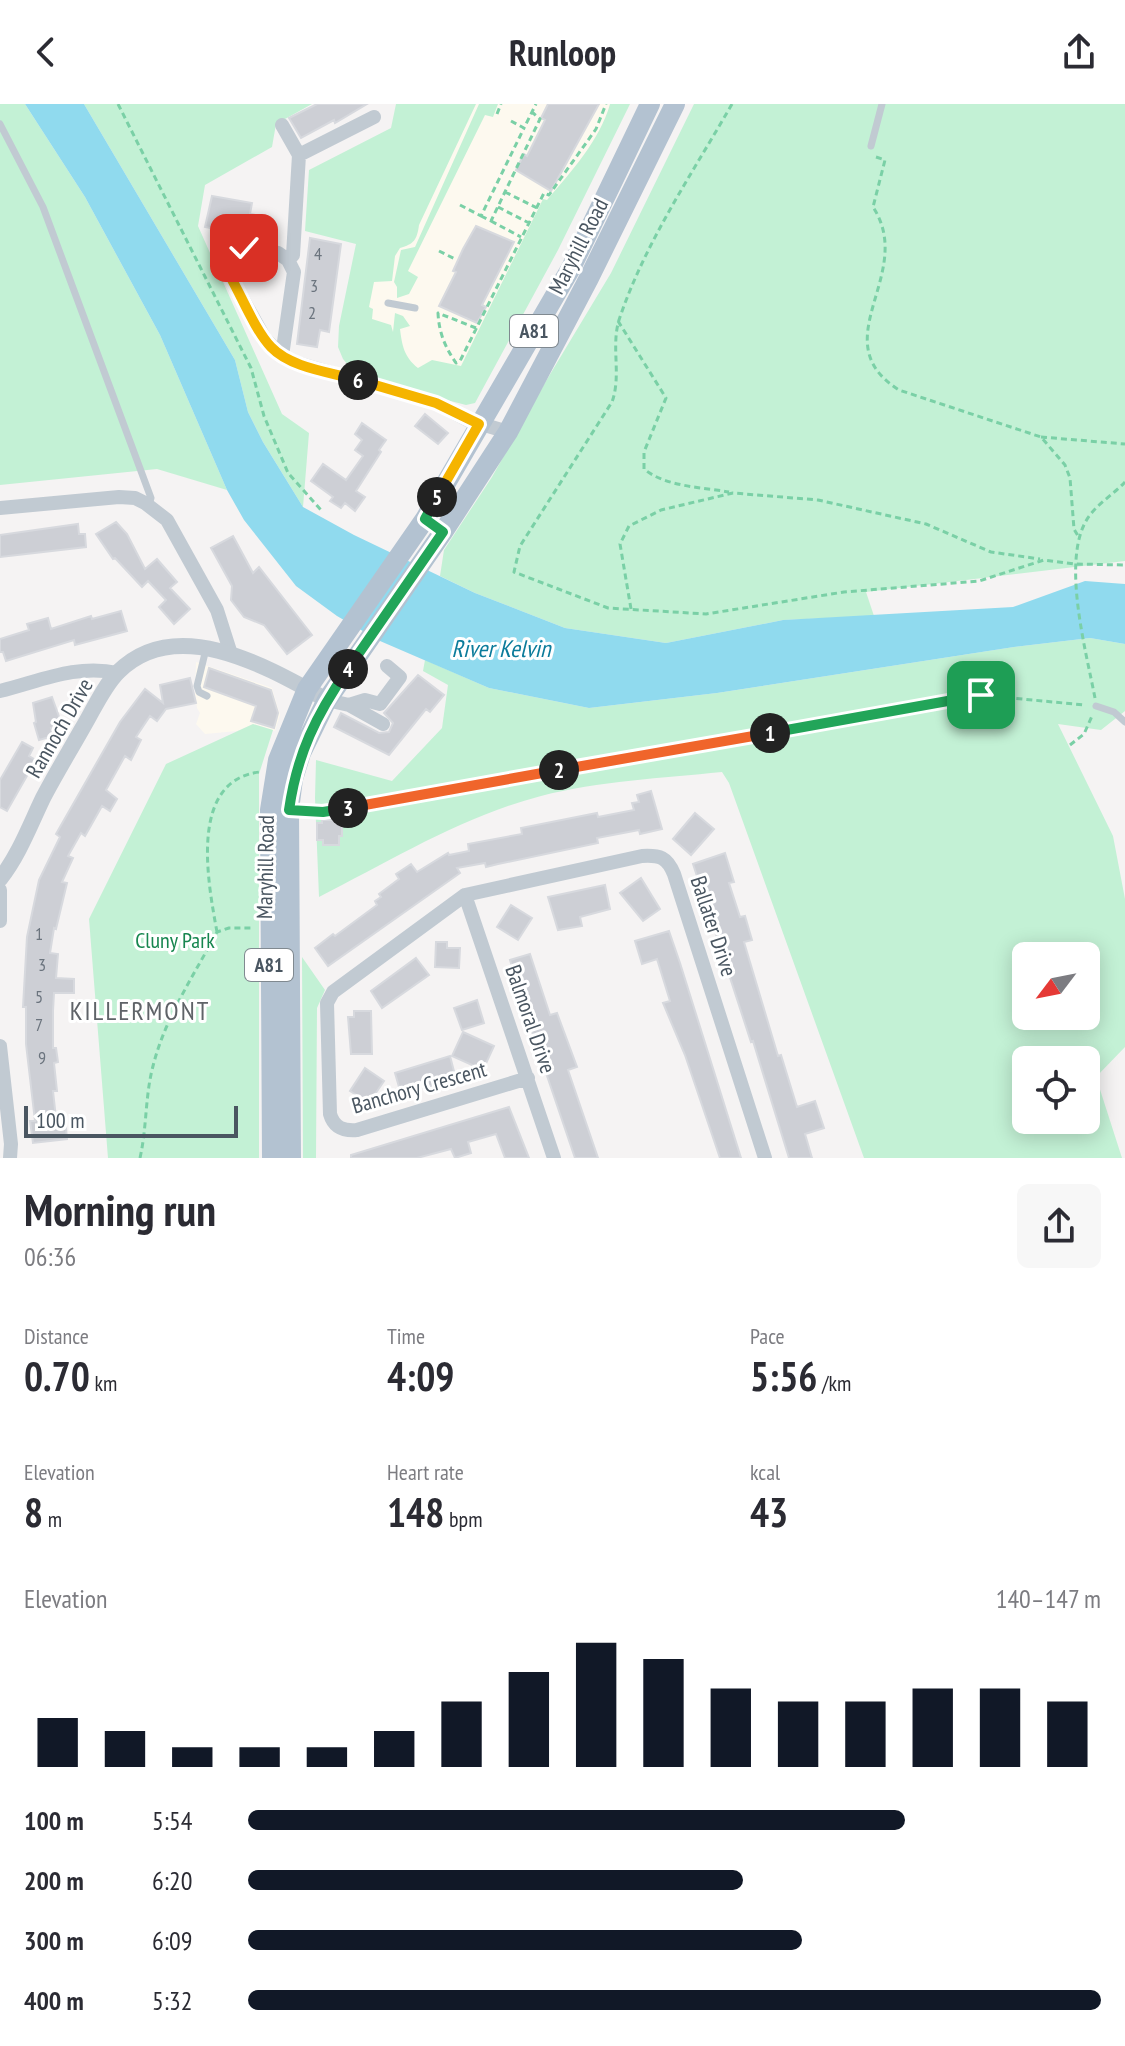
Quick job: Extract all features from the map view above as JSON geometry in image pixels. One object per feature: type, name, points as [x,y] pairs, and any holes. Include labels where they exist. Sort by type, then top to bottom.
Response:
[{"type":"main road","name":"Maryhill Road","points":[[291,1158],[280,810],[275,773],[292,721],[307,689],[343,634],[425,519],[571,268],[650,104]]},
{"type":"main road","name":"Maryhill Road","points":[[272,1158],[280,810],[301,753],[327,700],[508,432],[675,104]]},
{"type":"main road","points":[[425,519],[443,532]]},
{"type":"street","points":[[299,155],[374,117]]},
{"type":"street","points":[[282,125],[299,155],[293,255],[288,260]]},
{"type":"street","points":[[282,356],[294,272],[288,260],[278,253],[244,248],[230,258],[230,276],[265,339],[282,356],[436,403],[479,424],[508,432]]},
{"type":"street","points":[[0,508],[119,497],[135,498],[149,505],[167,520],[210,597],[222,622],[231,654]]},
{"type":"street","name":"Rannoch Drive","points":[[0,879],[10,867],[45,795],[96,704],[118,673],[135,659],[160,649],[207,646],[271,670],[327,700]]},
{"type":"street","points":[[349,705],[365,700],[380,704],[400,677],[387,666]]},
{"type":"street","points":[[0,691],[79,669],[118,673]]},
{"type":"street","points":[[327,700],[349,705],[383,724]]},
{"type":"street","name":"Ballater Drive","points":[[465,895],[642,856],[659,855],[669,861],[765,1158]]},
{"type":"street","points":[[0,890],[0,921]]},
{"type":"street","name":"Balmoral Drive","points":[[465,895],[554,1158]]},
{"type":"street","name":"Banchory Crescent","points":[[465,895],[330,997],[327,1003],[332,1120],[341,1129],[357,1130],[528,1078]]},
{"type":"street","points":[[0,1046],[10,1158]]},
{"type":"lane","points":[[871,146],[882,104]]},
{"type":"lane","points":[[0,124],[43,207],[151,498],[149,505]]},
{"type":"lane","points":[[388,303],[415,308]]},
{"type":"lane","points":[[207,646],[197,686],[199,692],[207,696]]},
{"type":"lane","points":[[1096,706],[1114,712],[1125,722]]},
{"type":"path","points":[[118,104],[251,368],[264,416],[288,473],[321,510]]},
{"type":"path","points":[[497,114],[501,104]]},
{"type":"path","points":[[481,216],[536,104]]},
{"type":"path","points":[[476,328],[438,313],[440,332],[456,363],[461,359],[544,193],[549,195],[589,140],[606,104]]},
{"type":"path","points":[[732,104],[668,213],[632,284],[618,321],[615,340],[617,388],[612,402],[520,546],[514,572],[608,608],[706,614],[844,592],[979,581],[1044,560]]},
{"type":"path","points":[[491,221],[540,119],[532,112]]},
{"type":"path","points":[[511,121],[524,128]]},
{"type":"path","points":[[871,146],[876,151],[875,157],[885,160],[873,207],[883,228],[886,262],[866,332],[873,366],[884,381],[899,390],[1041,437],[1125,444]]},
{"type":"path","points":[[505,192],[537,208]]},
{"type":"path","points":[[460,205],[521,237]]},
{"type":"path","points":[[498,207],[529,223]]},
{"type":"path","points":[[439,251],[455,259]]},
{"type":"path","points":[[618,321],[666,398],[644,452],[644,469],[654,477],[733,493],[834,504],[926,524],[991,552],[1074,564],[1125,565]]},
{"type":"path","points":[[1041,437],[1065,465],[1070,478],[1074,529],[1078,536]]},
{"type":"path","points":[[1070,745],[1088,727],[1096,706],[1075,575],[1078,536],[1087,518],[1125,482]]},
{"type":"path","points":[[631,609],[620,544],[629,526],[661,510],[733,493]]},
{"type":"path","points":[[280,810],[323,812],[981,695],[1096,706]]},
{"type":"path","points":[[140,1158],[153,1063],[172,1015],[217,932],[206,864],[211,821],[221,793],[239,776],[257,772],[275,773]]},
{"type":"path","points":[[217,932],[229,928],[262,927]]},
{"type":"shaded area","points":[[436,104],[614,104],[465,388],[361,371],[364,246]]},
{"type":"shaded area","points":[[196,662],[272,688],[280,715],[275,731],[254,724],[237,731],[205,734],[196,724],[200,713],[195,694]]},
{"type":"green space","points":[[0,104],[25,104],[85,197],[160,335],[227,490],[157,469],[0,485]]},
{"type":"green space","points":[[84,104],[312,104],[276,124],[272,147],[205,185],[198,226],[282,414],[309,433],[303,507],[248,412],[235,360]]},
{"type":"green space","points":[[396,104],[476,104],[419,225],[416,238],[400,248],[395,256],[392,281],[374,282],[369,307],[373,309],[372,319],[391,325],[393,332],[395,313],[403,316],[410,326],[400,329],[403,345],[418,368],[432,360],[461,366],[543,199],[547,200],[584,155],[610,104],[630,104],[558,250],[475,403],[466,405],[358,377],[343,359],[338,347],[339,326],[356,244],[305,231],[309,170],[391,128]]},
{"type":"green space","points":[[479,104],[498,104],[493,117],[485,115],[408,271],[418,277],[409,294],[397,298],[394,282],[401,250],[415,247]]},
{"type":"green space","points":[[694,104],[1125,104],[1125,561],[866,592],[874,616],[783,620],[666,643],[565,628],[440,576],[444,550],[492,477],[611,273]]},
{"type":"green space","points":[[1090,638],[1125,644],[1125,711],[1101,730],[1058,724],[1113,836],[1125,899],[1125,1047],[1100,1073],[1100,1046],[1012,1046],[1012,1134],[1100,1134],[1100,1089],[1122,1158],[864,1158],[729,783],[722,772],[585,787],[541,796],[483,815],[427,840],[319,897],[316,760],[392,781],[442,728],[448,685],[423,671],[425,660],[489,688],[589,708],[717,693],[1014,647]]},
{"type":"green space","name":"Cluny Park","points":[[253,724],[273,730],[259,774],[259,1158],[108,1158],[89,919],[166,764]]},
{"type":"green space","points":[[302,957],[325,990],[317,1008],[316,1158],[303,1158]]},
{"type":"water","name":"River Kelvin","points":[[25,104],[84,104],[235,360],[248,412],[303,507],[354,535],[475,593],[565,628],[666,643],[783,620],[1013,607],[1085,581],[1125,584],[1125,644],[1090,638],[1014,647],[717,693],[589,708],[489,688],[380,641],[337,616],[296,586],[244,520],[227,490],[160,335],[85,197]]},
{"type":"building","points":[[317,104],[367,104],[301,138],[289,118]]},
{"type":"building","points":[[548,104],[599,104],[551,191],[516,170],[524,154],[527,156],[545,120],[541,118]]},
{"type":"building","points":[[212,196],[252,203],[250,214],[262,216],[258,237],[205,227]]},
{"type":"building","points":[[476,226],[514,242],[482,305],[486,307],[477,323],[439,306]]},
{"type":"building","points":[[310,238],[341,244],[329,332],[320,330],[317,347],[297,344]]},
{"type":"building","points":[[425,414],[448,433],[438,444],[415,426]]},
{"type":"building","points":[[362,423],[386,440],[356,491],[365,497],[355,511],[345,503],[341,508],[330,501],[333,497],[311,481],[323,464],[346,480],[363,456],[355,450],[362,440],[355,434]]},
{"type":"building","points":[[116,522],[127,534],[145,569],[157,559],[177,582],[170,588],[190,609],[174,624],[159,607],[166,600],[148,581],[142,587],[113,559],[96,534]]},
{"type":"building","points":[[78,524],[79,534],[85,534],[86,547],[0,557],[0,535]]},
{"type":"building","points":[[233,536],[253,573],[259,567],[312,635],[287,654],[264,625],[244,617],[231,600],[232,586],[211,548]]},
{"type":"building","points":[[121,611],[127,631],[75,645],[74,640],[6,661],[3,652],[0,652],[0,639],[29,630],[27,624],[48,618],[51,629],[91,616],[92,619]]},
{"type":"building","points":[[209,668],[271,690],[278,713],[274,728],[251,721],[256,706],[204,687]]},
{"type":"building","points":[[418,675],[444,695],[430,712],[426,709],[389,755],[334,727],[341,713],[379,733],[389,732],[393,723],[384,713]]},
{"type":"building","points":[[190,678],[196,703],[166,709],[157,721],[150,716],[136,737],[141,740],[131,760],[125,756],[106,790],[117,799],[110,811],[102,806],[85,836],[81,833],[68,856],[73,858],[62,882],[67,883],[50,953],[58,954],[56,978],[74,979],[74,993],[54,993],[53,1011],[53,1048],[56,1048],[58,1062],[54,1063],[57,1091],[53,1091],[56,1118],[65,1117],[67,1139],[33,1143],[30,1121],[35,1121],[26,1044],[26,1007],[23,1007],[27,937],[39,880],[60,837],[56,834],[120,722],[145,689],[163,703],[160,685]]},
{"type":"building","points":[[52,697],[62,725],[51,728],[53,736],[39,740],[33,703]]},
{"type":"building","points":[[22,742],[33,748],[29,756],[36,760],[7,811],[0,807],[0,780]]},
{"type":"building","points":[[651,791],[662,829],[597,838],[598,843],[486,867],[485,863],[457,868],[460,873],[328,966],[315,948],[377,905],[375,901],[381,897],[379,894],[399,879],[396,874],[411,864],[417,872],[448,853],[469,851],[468,844],[522,834],[521,828],[597,813],[598,817],[634,810],[632,803],[639,802],[637,795]]},
{"type":"building","points":[[695,813],[714,829],[691,855],[673,839]]},
{"type":"building","points":[[322,820],[342,820],[339,845],[323,845],[323,840],[317,840],[317,823],[322,823]]},
{"type":"building","points":[[725,853],[734,882],[729,883],[740,917],[745,916],[752,940],[744,942],[778,1056],[781,1055],[797,1107],[815,1101],[824,1128],[805,1134],[812,1158],[789,1158],[693,864]]},
{"type":"building","points":[[641,878],[660,909],[643,921],[620,893]]},
{"type":"building","points":[[605,885],[610,909],[580,917],[582,926],[558,930],[548,897]]},
{"type":"building","points":[[511,905],[532,918],[518,940],[497,927]]},
{"type":"building","points":[[669,931],[741,1158],[720,1158],[685,1055],[663,1003],[670,1001],[657,959],[642,964],[635,941]]},
{"type":"building","points":[[436,942],[447,942],[447,948],[460,948],[459,968],[435,967]]},
{"type":"building","points":[[530,954],[550,1015],[557,1013],[577,1067],[568,1070],[598,1158],[575,1158],[526,1014],[510,960]]},
{"type":"building","points":[[416,958],[429,975],[382,1008],[371,991]]},
{"type":"building","points":[[477,1000],[484,1023],[462,1030],[454,1008]]},
{"type":"building","points":[[354,1011],[371,1011],[372,1054],[351,1054],[348,1017],[354,1017]]},
{"type":"building","points":[[463,1032],[494,1046],[483,1070],[452,1056]]},
{"type":"building","points":[[450,1056],[456,1079],[401,1094],[395,1073]]},
{"type":"building","points":[[365,1068],[384,1081],[369,1103],[350,1091]]},
{"type":"building","points":[[509,1107],[529,1158],[505,1158],[496,1134],[468,1142],[471,1153],[455,1158],[451,1149],[417,1158],[351,1158],[351,1155]]},
{"type":"district","name":"KILLERMONT","points":[[140,1010]]},
{"type":"route","points":[[244,248],[230,258],[230,276],[265,339],[282,356],[436,403],[479,424],[425,519],[443,532],[327,700],[313,726],[293,779],[289,810],[323,812],[981,695]]}]
